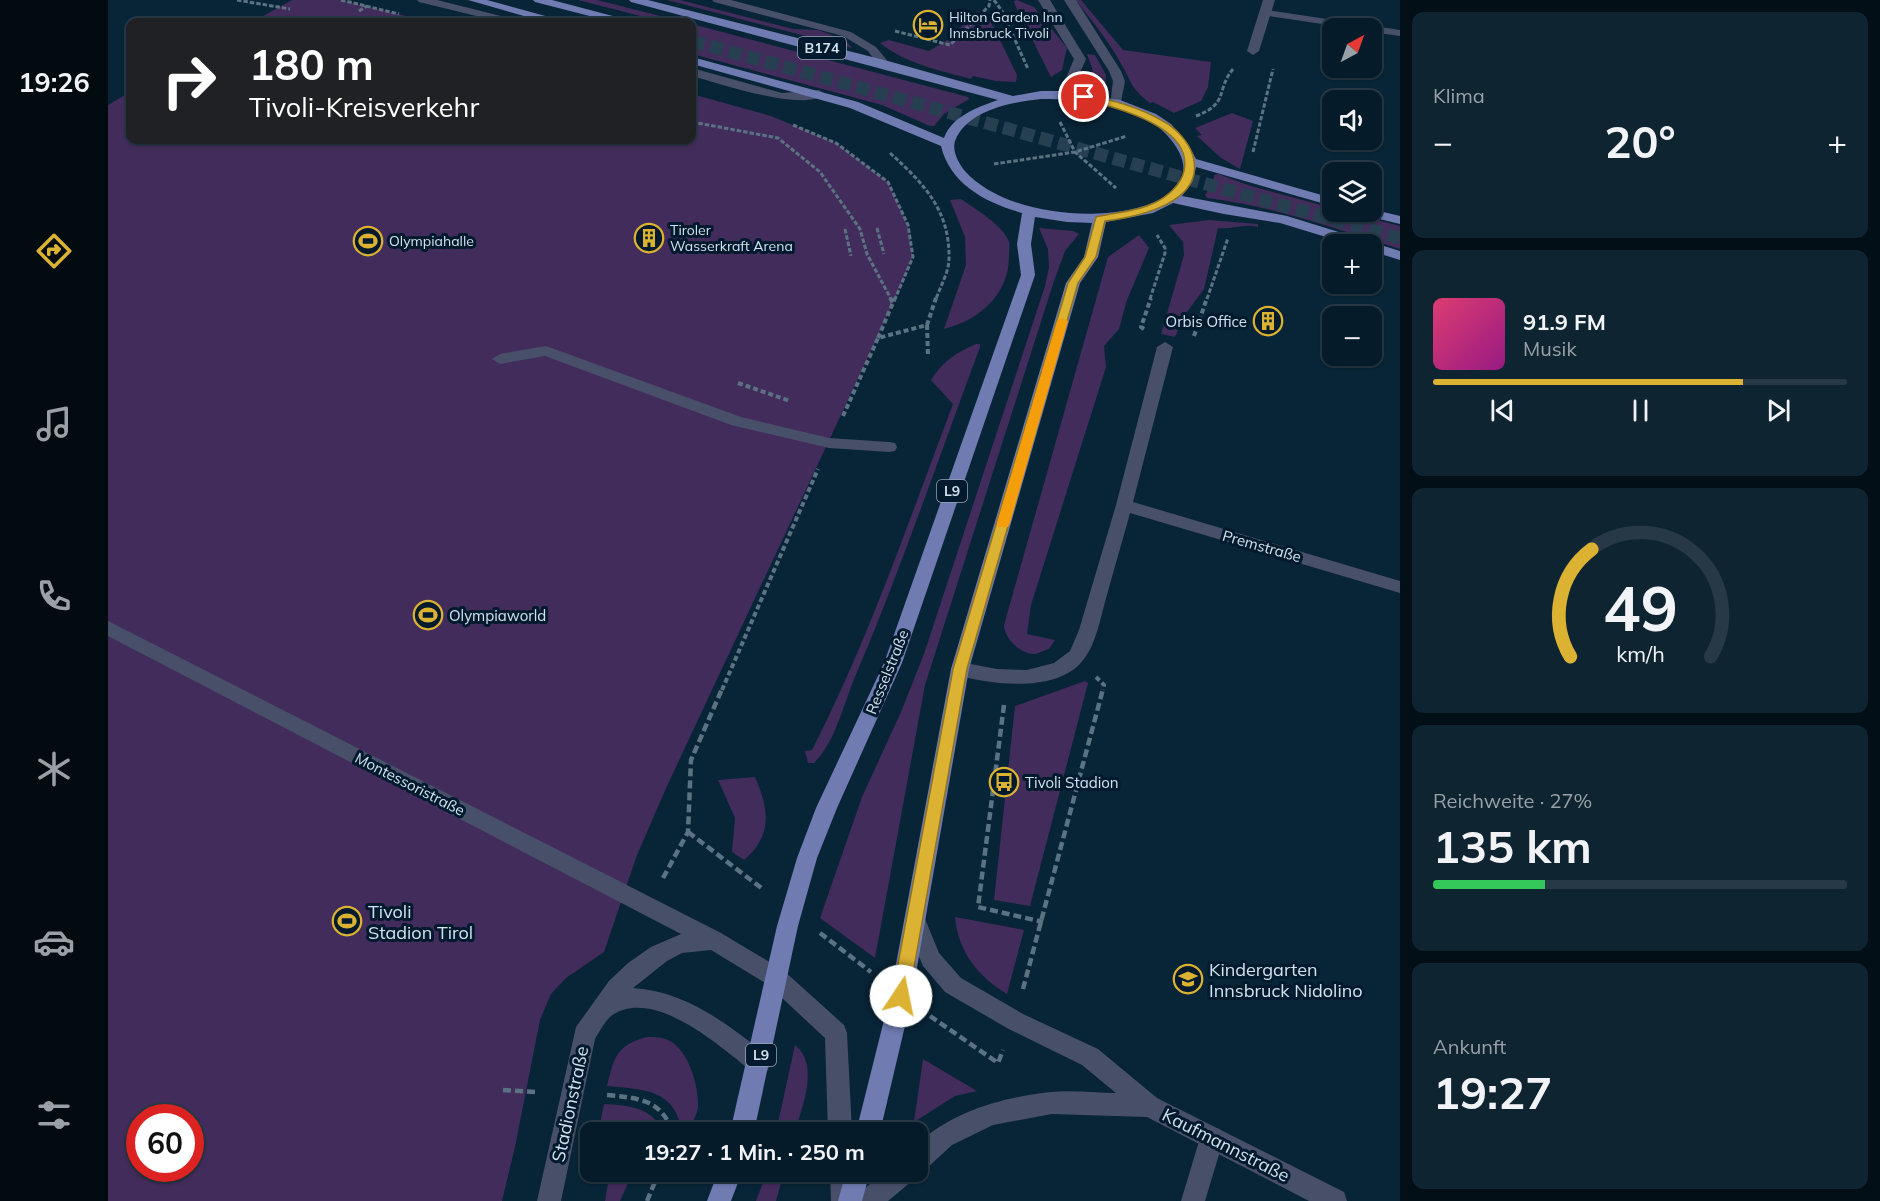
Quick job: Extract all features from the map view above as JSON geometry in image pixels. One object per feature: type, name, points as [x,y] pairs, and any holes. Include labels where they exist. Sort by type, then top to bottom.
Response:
[{"type":"main road","points":[[474,0],[541,18]]},
{"type":"main road","points":[[539,0],[609,18]]},
{"type":"main road","name":"B174","points":[[635,0],[884,64],[1009,99]]},
{"type":"main road","points":[[696,61],[854,105],[948,144],[949,156],[968,182],[995,199],[1029,211],[1078,219],[1131,215],[1157,206],[1171,198],[1187,179],[1190,161],[1322,199]]},
{"type":"main road","name":"B174","points":[[948,144],[955,129],[965,118],[979,109],[1009,99],[1065,95],[1116,104],[1161,123],[1181,142],[1190,161]]},
{"type":"main road","points":[[1171,198],[1224,210],[1282,219],[1330,234]]},
{"type":"main road","name":"Resselstraße","points":[[744,1122],[759,1063],[775,977],[807,857],[846,764],[875,706],[893,663],[1028,276],[1024,244],[1029,211]]},
{"type":"main road","points":[[1382,216],[1400,220]]},
{"type":"main road","points":[[871,1122],[884,1072],[915,921],[960,669],[1073,283],[1090,257],[1100,219]]},
{"type":"main road","points":[[1382,250],[1400,256]]},
{"type":"main road","points":[[719,1201],[726,1182]]},
{"type":"main road","points":[[850,1201],[855,1182]]},
{"type":"street","points":[[423,0],[497,18]]},
{"type":"street","points":[[718,0],[847,34],[872,49],[884,64]]},
{"type":"street","points":[[1044,0],[1080,59],[1078,70],[1070,78],[1065,95]]},
{"type":"street","points":[[1070,0],[1115,71],[1119,81],[1116,104]]},
{"type":"street","points":[[1252,51],[1269,0]]},
{"type":"street","points":[[1266,13],[1322,22]]},
{"type":"street","points":[[1382,31],[1400,33]]},
{"type":"street","points":[[696,73],[782,97],[819,94]]},
{"type":"street","points":[[960,669],[998,676],[1027,677],[1060,669],[1077,655],[1088,630],[1124,505],[1165,346]]},
{"type":"street","points":[[500,359],[546,351],[737,421],[830,443],[889,447]]},
{"type":"street","name":"Premstraße","points":[[1124,505],[1400,587]]},
{"type":"street","name":"Montessoristraße","points":[[108,628],[713,940]]},
{"type":"street","points":[[915,921],[931,958],[953,985],[1015,1021],[1090,1057],[1149,1106]]},
{"type":"street","points":[[713,940],[775,977],[836,1033],[840,1122]]},
{"type":"street","name":"Stadionstraße","points":[[549,1201],[584,1035],[617,988],[636,970],[659,954],[680,944],[713,940]]},
{"type":"street","points":[[600,1011],[630,998],[661,1002],[699,1020],[759,1063]]},
{"type":"street","points":[[928,1150],[943,1137],[991,1114],[1052,1103],[1149,1106]]},
{"type":"street","name":"Kaufmannstraße","points":[[1149,1106],[1335,1201]]},
{"type":"street","points":[[1193,1201],[1212,1138]]},
{"type":"street","points":[[842,1182],[843,1201]]},
{"type":"street","points":[[869,1201],[891,1182]]},
{"type":"path","points":[[237,0],[290,9]]},
{"type":"path","points":[[341,0],[409,17]]},
{"type":"path","points":[[895,31],[950,45],[989,6],[992,0],[1002,11],[1029,71]]},
{"type":"path","points":[[358,11],[368,6]]},
{"type":"path","points":[[1192,117],[1216,106],[1221,99],[1228,73],[1252,51],[1275,63],[1249,168],[1261,182]]},
{"type":"path","points":[[1056,113],[1075,152],[1120,191]]},
{"type":"path","points":[[696,123],[778,138],[820,172],[860,229],[867,254],[893,304]]},
{"type":"path","points":[[647,907],[688,832],[691,760],[913,257],[909,225],[888,182],[836,143],[793,125]]},
{"type":"path","points":[[994,164],[1075,152],[1134,134]]},
{"type":"path","points":[[889,152],[919,179],[944,218],[949,261],[927,325],[928,357]]},
{"type":"path","points":[[877,228],[884,254]]},
{"type":"path","points":[[845,229],[851,256]]},
{"type":"path","points":[[1152,231],[1162,242],[1165,253],[1142,327],[1165,346],[1192,342],[1227,238],[1235,233]]},
{"type":"path","points":[[878,338],[927,325]]},
{"type":"path","points":[[738,383],[790,401]]},
{"type":"path","points":[[1020,1001],[1043,922],[1104,685],[1092,672]]},
{"type":"path","points":[[1003,710],[978,907],[1043,922]]},
{"type":"path","points":[[503,1089],[526,1091]]},
{"type":"path","points":[[606,1095],[648,1100],[666,1115],[668,1122]]},
{"type":"path","points":[[647,1201],[655,1182]]},
{"type":"shaded area","points":[[292,0],[341,0],[414,18],[259,18]]},
{"type":"shaded area","points":[[578,0],[597,0],[668,18],[648,18]]},
{"type":"shaded area","points":[[667,0],[680,0],[793,29],[818,30],[845,40],[852,48]]},
{"type":"shaded area","points":[[1017,0],[1034,7],[1067,48],[1062,70],[1051,77],[1015,5],[1014,1]]},
{"type":"shaded area","points":[[1076,0],[1081,0],[1123,50],[1211,62],[1208,87],[1201,101],[1174,113],[1143,98],[1132,84],[1105,38]]},
{"type":"shaded area","points":[[977,11],[987,14],[1017,75],[1016,82],[973,76],[971,79],[935,69],[901,56],[880,43],[889,40],[929,51],[949,39]]},
{"type":"shaded area","points":[[696,25],[969,99],[944,114],[934,126],[882,105],[696,55]]},
{"type":"shaded area","points":[[1087,54],[1095,55],[1106,75],[1105,90],[1083,86],[1093,71]]},
{"type":"shaded area","name":"Olympiaworld","points":[[126,94],[126,144],[696,144],[696,95],[771,116],[836,143],[888,182],[908,225],[913,257],[667,786],[637,855],[604,952],[566,978],[551,994],[540,1020],[502,1201],[108,1201],[108,105]]},
{"type":"shaded area","points":[[1232,113],[1253,121],[1240,169],[1221,158],[1197,136],[1202,135],[1195,128]]},
{"type":"shaded area","points":[[1218,174],[1251,186],[1322,205],[1322,222],[1382,221],[1400,226],[1400,249],[1382,243],[1382,234],[1353,234],[1280,212],[1207,198],[1205,195],[1213,184],[1214,175]]},
{"type":"shaded area","points":[[961,199],[988,218],[1006,236],[1009,242],[1008,270],[998,293],[990,303],[969,319],[944,329],[966,265],[965,237],[950,200]]},
{"type":"shaded area","points":[[1209,220],[1258,224],[1258,227],[1218,228],[1204,289],[1184,316],[1175,337],[1161,334],[1184,255],[1183,242],[1169,225]]},
{"type":"shaded area","points":[[1039,228],[1073,231],[1079,234],[1065,251],[1053,284],[925,685],[875,958],[820,918],[862,797],[901,712],[924,654],[1045,286],[1049,267],[1048,249]]},
{"type":"shaded area","points":[[1139,235],[1149,248],[1127,300],[1119,329],[1104,346],[1106,367],[1031,605],[1027,634],[1055,640],[1049,649],[1030,654],[1014,645],[1004,625],[1108,257]]},
{"type":"shaded area","points":[[980,344],[980,347],[904,554],[838,722],[822,754],[814,763],[808,763],[805,751],[812,750],[852,665],[953,404],[931,380],[950,358]]},
{"type":"shaded area","points":[[1085,681],[1088,683],[1030,906],[994,900],[1015,706]]},
{"type":"shaded area","points":[[755,777],[763,800],[766,821],[760,841],[744,860],[732,852],[735,818],[718,780]]},
{"type":"shaded area","points":[[955,917],[1024,930],[1007,994],[978,971],[971,961],[960,941]]},
{"type":"shaded area","points":[[647,1037],[662,1038],[670,1041],[682,1052],[691,1068],[698,1095],[697,1113],[693,1122],[679,1122],[670,1104],[662,1097],[641,1090],[607,1086],[618,1054],[637,1040]]},
{"type":"shaded area","points":[[795,1045],[807,1064],[805,1099],[798,1122],[778,1122]]},
{"type":"shaded area","points":[[923,1059],[977,1091],[955,1096],[914,1122]]},
{"type":"shaded area","points":[[604,1104],[638,1109],[646,1112],[657,1122],[600,1122]]},
{"type":"shaded area","points":[[608,1182],[629,1182],[620,1201],[605,1201]]},
{"type":"shaded area","points":[[763,1182],[781,1182],[776,1201],[756,1201]]},
{"type":"tunnel","points":[[696,42],[1400,238]]},
{"type":"slow traffic","points":[[1003,523],[1062,321]]},
{"type":"place","name":"Hilton Garden Inn Innsbruck Tivoli","points":[[928,25]]},
{"type":"place","name":"Tiroler Wasserkraft Arena","points":[[649,238]]},
{"type":"place","name":"Olympiahalle","points":[[368,241]]},
{"type":"place","name":"Orbis Office","points":[[1268,321]]},
{"type":"place","name":"Olympiaworld","points":[[428,615]]},
{"type":"place","name":"Tivoli Stadion","points":[[1004,782]]},
{"type":"place","name":"Tivoli Stadion Tirol","points":[[347,921]]},
{"type":"place","name":"Kindergarten Innsbruck Nidolino","points":[[1188,979]]},
{"type":"route","points":[[901,996],[960,669],[1073,283],[1090,257],[1100,219],[1131,215],[1157,206],[1177,193],[1187,179],[1190,164],[1186,149],[1176,136],[1161,123],[1116,104],[1084,97]]}]
